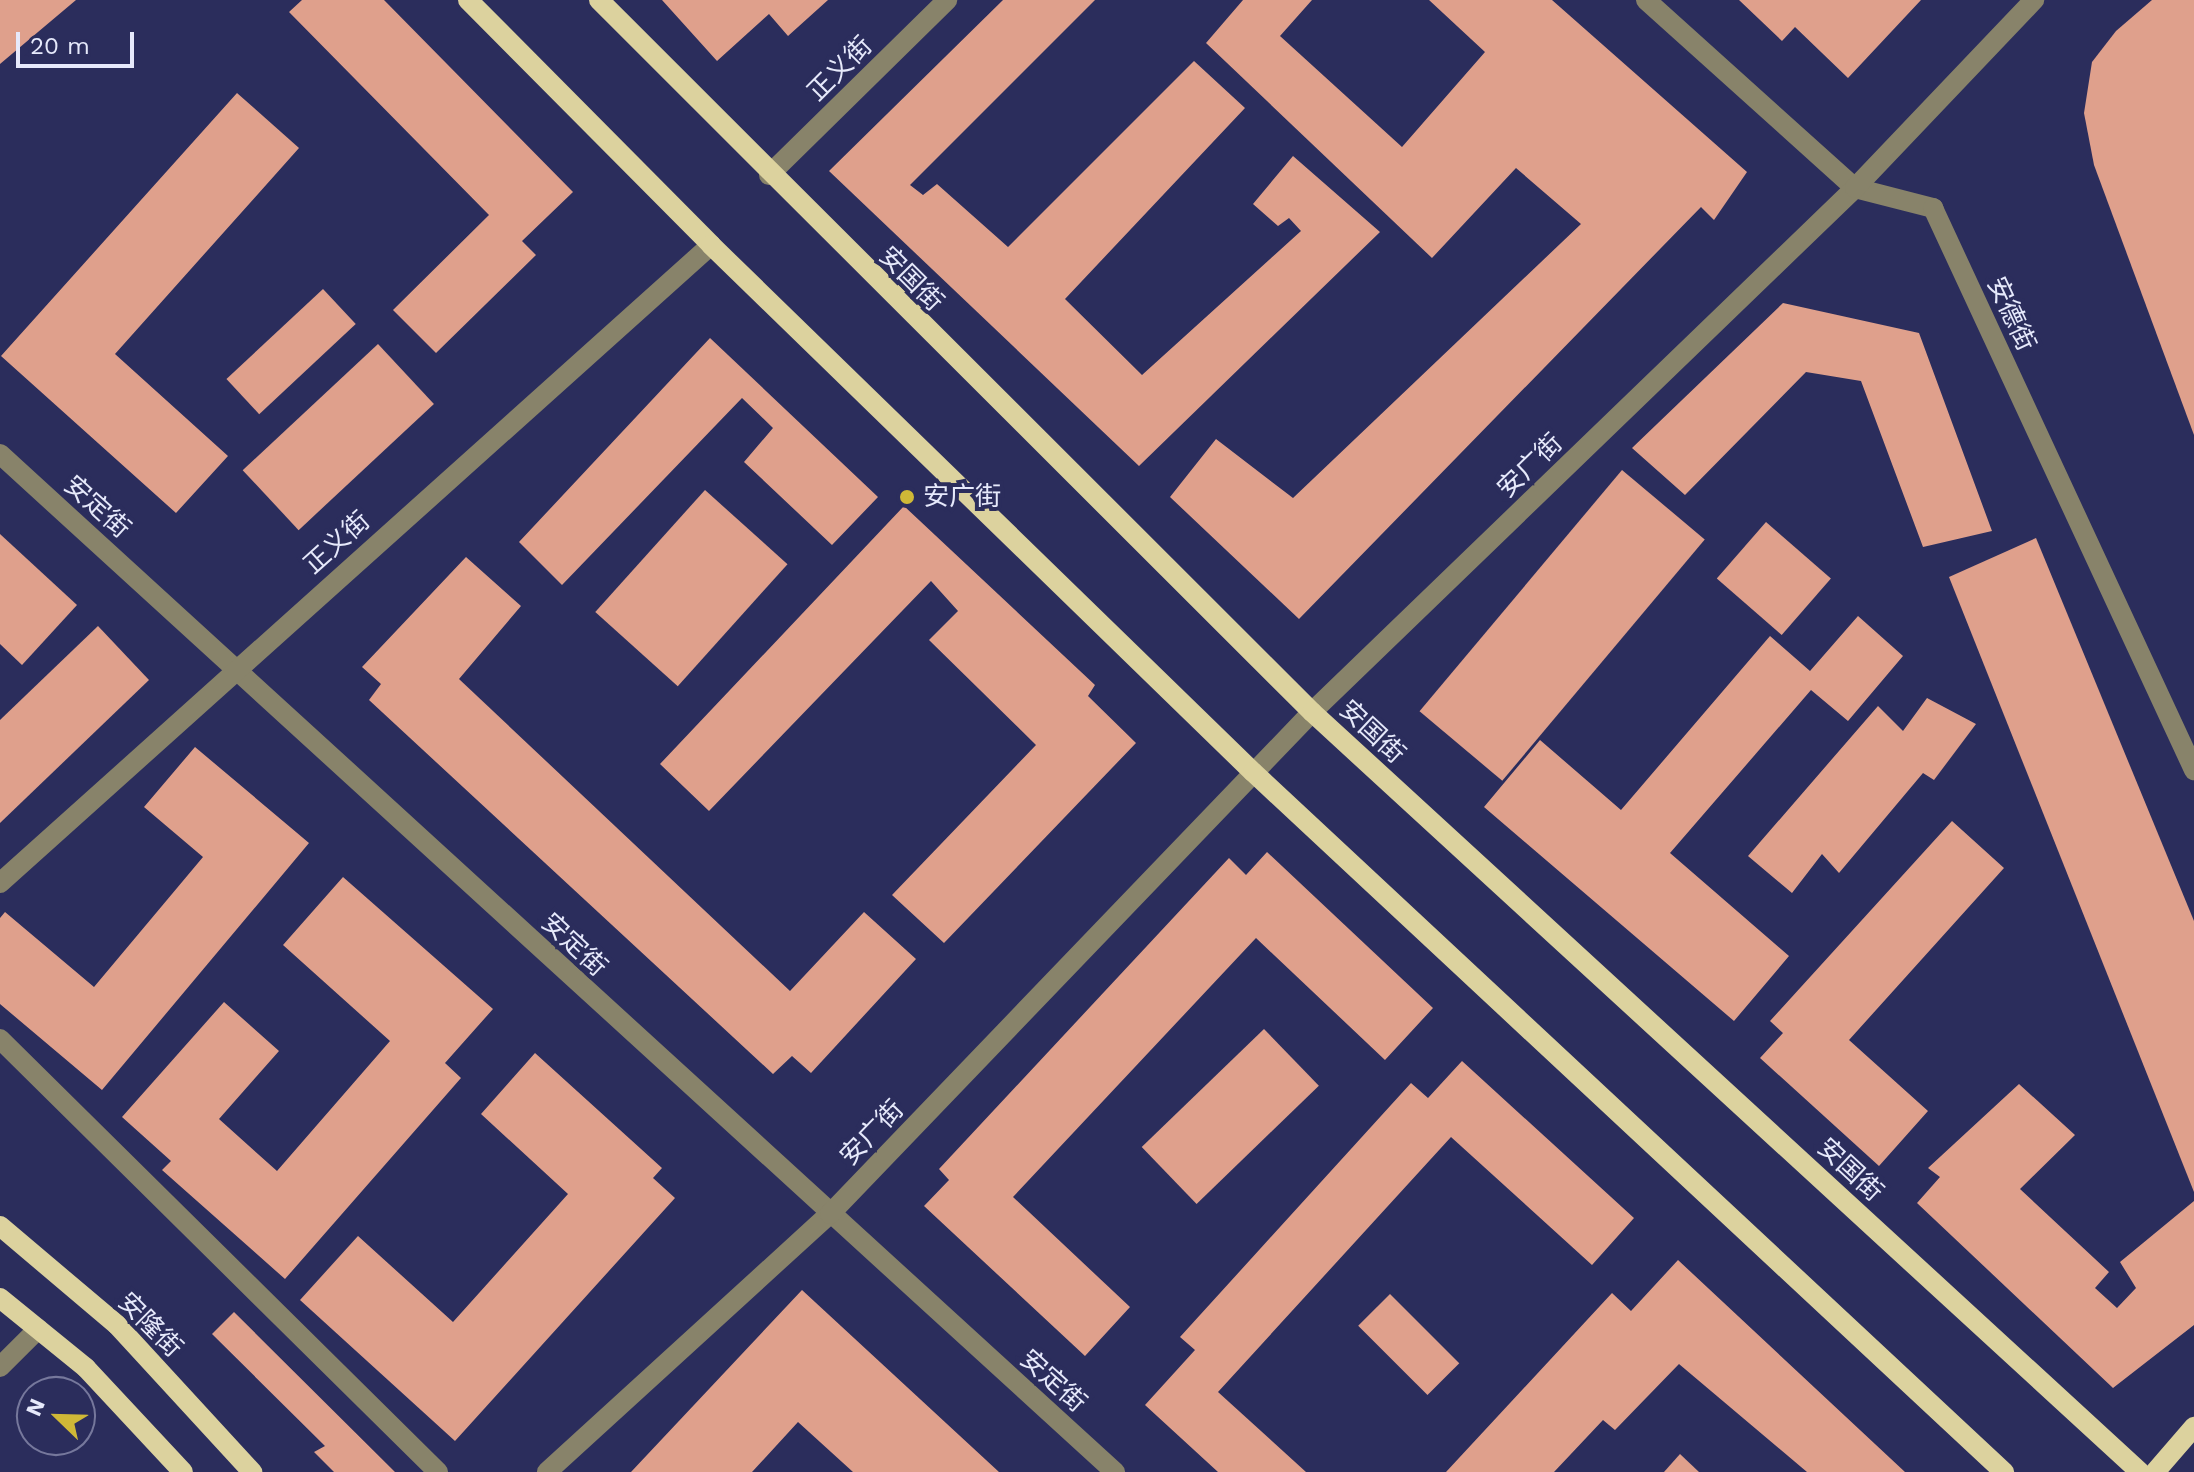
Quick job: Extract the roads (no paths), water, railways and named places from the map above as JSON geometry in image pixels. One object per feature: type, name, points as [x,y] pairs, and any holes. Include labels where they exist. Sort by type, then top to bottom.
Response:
[{"type":"main road","points":[[468,0],[711,245],[1253,772],[2004,1472]]},
{"type":"main road","name":"安国街","points":[[599,0],[769,175],[1312,712],[2140,1472]]},
{"type":"main road","name":"安隆街","points":[[0,1226],[117,1325],[252,1472]]},
{"type":"main road","points":[[0,1298],[86,1368],[183,1472]]},
{"type":"main road","points":[[2157,1472],[2194,1427]]},
{"type":"main road","points":[[2157,1472],[2194,1449]]},
{"type":"street","name":"正义街","points":[[769,175],[947,0]]},
{"type":"street","name":"安德街","points":[[1646,0],[1855,188],[1933,208],[2194,770]]},
{"type":"street","name":"安广街","points":[[547,1472],[830,1214],[1312,712],[1855,188],[2034,0]]},
{"type":"street","name":"正义街","points":[[0,883],[711,245]]},
{"type":"street","name":"安定街","points":[[0,454],[1115,1472]]},
{"type":"street","points":[[0,1039],[438,1472]]},
{"type":"street","points":[[0,1367],[38,1329]]},
{"type":"place","name":"安广街","points":[[907,497]]}]
